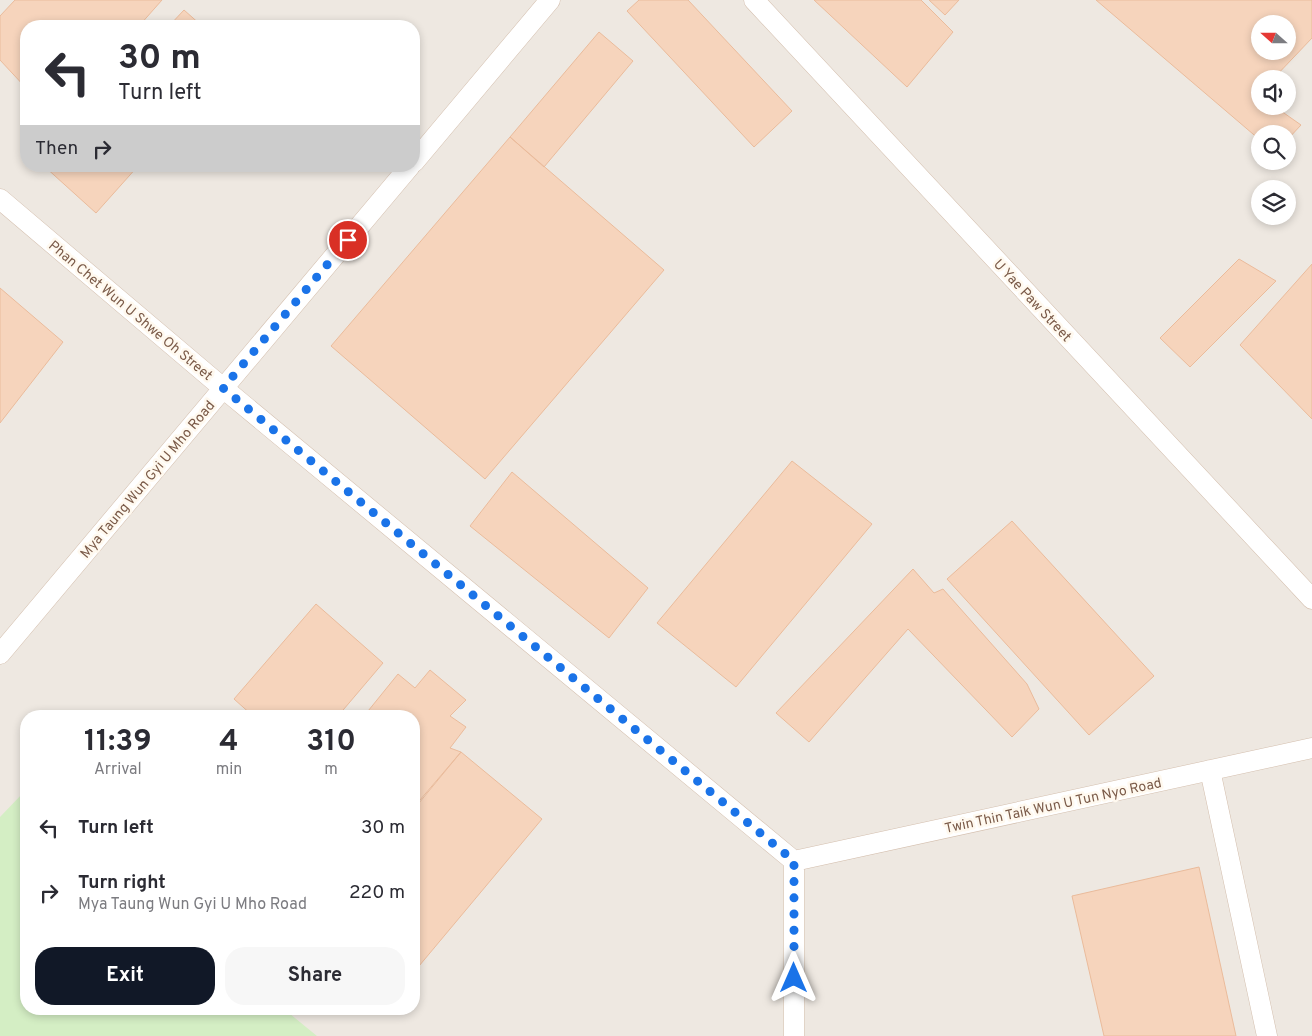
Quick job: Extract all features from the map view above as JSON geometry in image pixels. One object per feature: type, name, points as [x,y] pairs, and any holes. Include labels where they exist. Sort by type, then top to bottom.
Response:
[{"type":"street","points":[[420,155],[550,0]]},
{"type":"street","name":"U Yae Paw Street","points":[[754,0],[1312,599]]},
{"type":"street","name":"Mya Taung Wun Gyi U Mho Road","points":[[0,654],[405,172]]},
{"type":"street","name":"Phan Chet Wun U Shwe Oh Street","points":[[0,199],[223,388],[794,861]]},
{"type":"street","name":"Twin Thin Taik Wun U Tun Nyo Road","points":[[794,861],[1312,748]]},
{"type":"street","points":[[1210,770],[1267,1036]]},
{"type":"street","points":[[794,861],[794,1036]]},
{"type":"shaded area","points":[[0,0],[1312,0],[1312,1036],[0,1036]]},
{"type":"green space","points":[[20,796],[20,1015],[291,1015],[317,1036],[0,1036],[0,817]]},
{"type":"building","points":[[15,0],[162,0],[144,20],[20,20],[20,82],[0,60],[0,16]]},
{"type":"building","points":[[639,0],[688,0],[792,111],[754,147],[627,11]]},
{"type":"building","points":[[814,0],[921,0],[953,32],[907,87]]},
{"type":"building","points":[[929,0],[959,0],[945,15]]},
{"type":"building","points":[[1096,0],[1312,0],[1312,38],[1296,55],[1296,15],[1251,15],[1251,60],[1291,60],[1282,70],[1251,70],[1251,115],[1287,115],[1301,125],[1296,130],[1296,125],[1251,125],[1251,132]]},
{"type":"building","points":[[184,10],[195,20],[175,20]]},
{"type":"building","points":[[599,32],[633,61],[544,167],[510,137]]},
{"type":"building","points":[[510,137],[664,270],[485,479],[331,346]]},
{"type":"building","points":[[51,172],[133,172],[96,213]]},
{"type":"building","points":[[1239,259],[1276,281],[1190,367],[1160,338]]},
{"type":"building","points":[[1312,264],[1312,419],[1240,345]]},
{"type":"building","points":[[0,288],[63,342],[0,423]]},
{"type":"building","points":[[792,461],[872,524],[736,687],[657,623]]},
{"type":"building","points":[[512,472],[648,588],[609,638],[470,526]]},
{"type":"building","points":[[1012,521],[1154,676],[1089,735],[947,579]]},
{"type":"building","points":[[913,569],[934,593],[943,589],[1027,684],[1039,709],[1012,737],[908,629],[809,742],[776,713]]},
{"type":"building","points":[[316,604],[383,663],[343,710],[246,710],[234,699]]},
{"type":"building","points":[[430,670],[466,700],[450,716],[466,727],[450,748],[461,752],[420,802],[420,710],[369,710],[398,674],[415,688]]},
{"type":"building","points":[[461,752],[542,819],[420,965],[420,800]]},
{"type":"building","points":[[1199,867],[1236,1036],[1104,1036],[1072,896]]},
{"type":"route","points":[[348,240],[223,388],[794,861],[794,978]]}]
